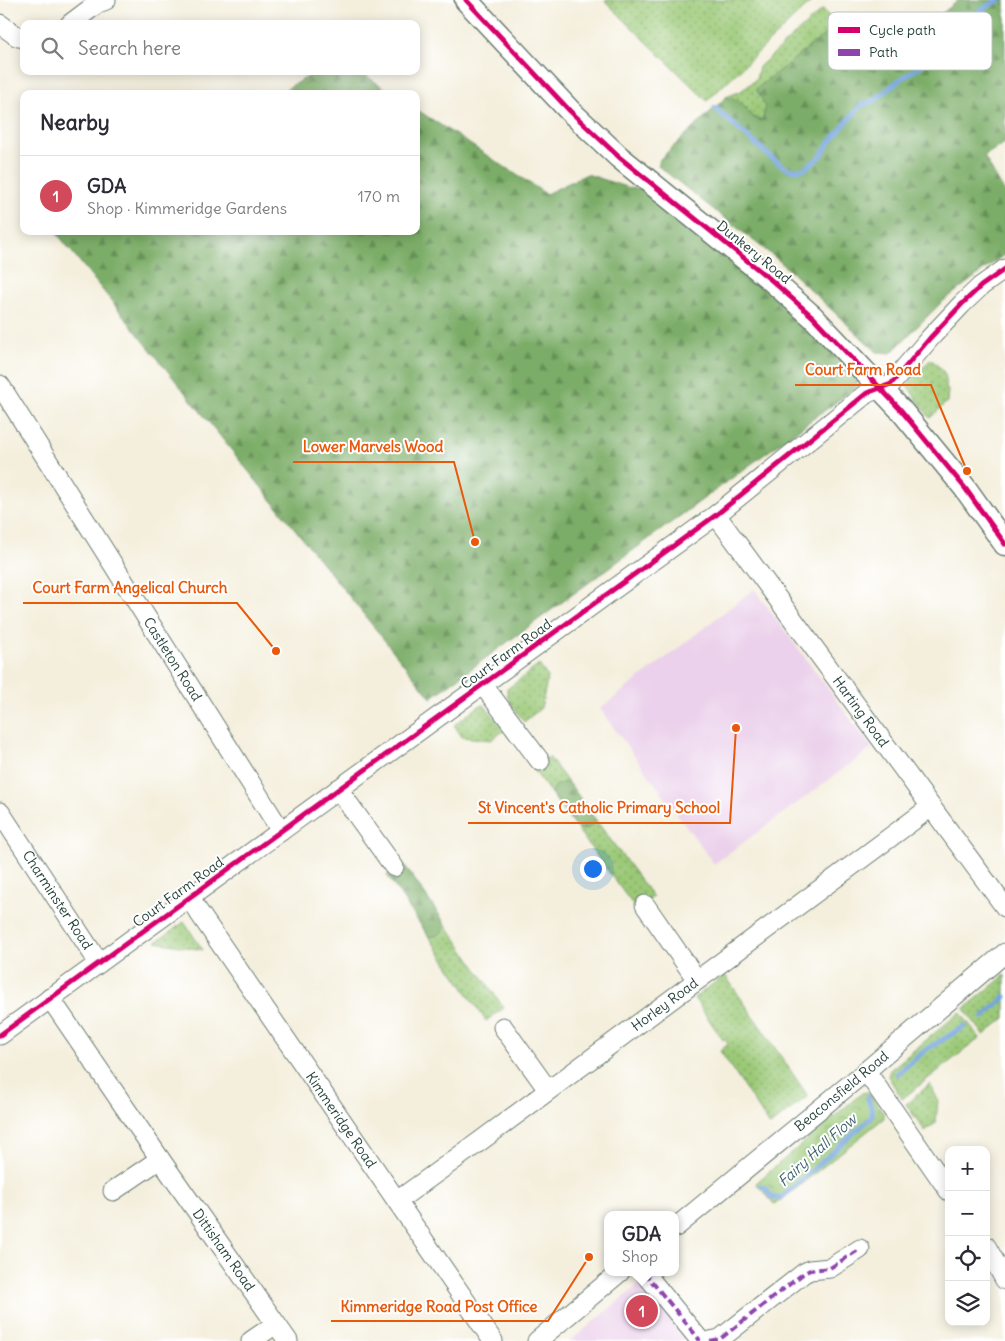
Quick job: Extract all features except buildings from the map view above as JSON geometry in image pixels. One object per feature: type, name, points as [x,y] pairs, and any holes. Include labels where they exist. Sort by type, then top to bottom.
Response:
[{"type":"street","points":[[75,20],[98,3],[106,0]]},
{"type":"street","name":"Dunkery Road","points":[[466,0],[570,111],[619,157],[813,317],[880,388],[965,488],[1005,544]]},
{"type":"street","points":[[0,24],[20,37]]},
{"type":"street","name":"Court Farm Road","points":[[0,1035],[716,515],[866,392],[891,384],[962,304],[981,286],[1005,269]]},
{"type":"street","name":"Castleton Road","points":[[0,385],[281,831]]},
{"type":"street","name":"Harting Road","points":[[716,515],[1005,907]]},
{"type":"street","points":[[483,685],[540,761]]},
{"type":"street","points":[[338,789],[394,867]]},
{"type":"street","name":"Horley Road","points":[[397,1200],[480,1142],[931,807]]},
{"type":"street","name":"Charminster Road","points":[[0,812],[99,963]]},
{"type":"street","name":"Kimmeridge Road","points":[[189,898],[493,1341]]},
{"type":"street","points":[[645,905],[698,980]]},
{"type":"street","name":"Beaconsfield Road","points":[[679,1225],[866,1071],[1005,953]]},
{"type":"street","name":"Dittisham Road","points":[[50,998],[288,1341]]},
{"type":"street","points":[[503,1027],[548,1090]]},
{"type":"street","points":[[866,1071],[945,1185]]},
{"type":"street","points":[[113,1191],[160,1159]]},
{"type":"street","points":[[648,1276],[706,1340],[804,1273],[810,1270],[830,1268],[860,1250]]},
{"type":"street","points":[[990,1253],[1005,1280]]},
{"type":"street","points":[[537,1341],[615,1276]]},
{"type":"street","points":[[251,1341],[276,1324]]},
{"type":"shaded area","points":[[754,589],[872,748],[714,864],[600,709]]},
{"type":"shaded area","points":[[646,1279],[695,1341],[570,1341]]},
{"type":"green space","points":[[604,0],[813,0],[707,101]]},
{"type":"green space","points":[[959,0],[1005,0],[1005,143],[984,156],[1005,193],[1005,254],[942,302],[891,353],[877,352],[777,259],[658,166],[660,159],[726,97],[744,105],[752,116],[762,120],[765,108],[756,89],[828,32],[828,70],[992,70],[992,12],[944,12]]},
{"type":"green space","points":[[823,9],[828,15],[828,34],[766,105],[766,112],[762,121],[752,117],[740,102],[726,97],[741,91],[756,79],[759,67]]},
{"type":"green space","points":[[311,75],[365,75],[387,90],[284,90]]},
{"type":"green space","points":[[420,112],[546,194],[587,174],[629,188],[650,188],[751,269],[855,373],[858,386],[431,698],[58,235],[420,235]]},
{"type":"green space","points":[[931,359],[945,375],[946,389],[948,390],[947,402],[930,418],[908,387],[908,383]]},
{"type":"green space","points":[[539,665],[548,677],[541,708],[524,722],[510,702],[507,689]]},
{"type":"green space","points":[[484,705],[505,730],[491,740],[462,737],[454,725],[479,706]]},
{"type":"green space","points":[[549,757],[653,897],[636,909],[533,769]]},
{"type":"green space","points":[[565,782],[570,784],[596,820],[588,828],[577,829],[551,793],[556,785]]},
{"type":"green space","points":[[403,863],[504,1008],[486,1021],[387,875]]},
{"type":"green space","points":[[403,863],[446,925],[438,935],[429,937],[387,875]]},
{"type":"green space","points":[[184,922],[203,950],[156,942]]},
{"type":"green space","points":[[725,975],[808,1096],[770,1126],[720,1051],[728,1044],[725,1039],[723,1040],[694,998]]},
{"type":"green space","points":[[1005,975],[1005,1018],[984,1035],[964,1009]]},
{"type":"green space","points":[[960,1012],[980,1038],[902,1099],[888,1076],[890,1070]]},
{"type":"green space","points":[[930,1084],[938,1100],[936,1123],[925,1131],[906,1104]]},
{"type":"green space","points":[[862,1093],[869,1093],[884,1114],[884,1118],[779,1202],[774,1204],[756,1183]]},
{"type":"waterway","points":[[979,12],[1000,0]]},
{"type":"waterway","points":[[715,108],[784,167],[793,170],[804,169],[820,157],[861,105],[874,101],[914,70]]},
{"type":"waterway","name":"Fairy Hall Flow","points":[[983,1017],[1005,997]]},
{"type":"waterway","name":"Fairy Hall Flow","points":[[897,1074],[927,1049],[965,1026]]},
{"type":"waterway","name":"Fairy Hall Flow","points":[[761,1186],[773,1198],[781,1198],[872,1117],[868,1097]]},
{"type":"marked path","points":[[710,1341],[720,1339],[804,1273],[810,1270],[830,1268],[860,1249]]},
{"type":"marked path","points":[[647,1276],[699,1341]]},
{"type":"cycle path","points":[[466,0],[570,111],[619,157],[770,279],[813,317],[900,409],[965,488],[1005,544]]},
{"type":"cycle path","points":[[0,1035],[716,515],[867,393],[891,384],[962,304],[981,286],[1005,269]]},
{"type":"place","name":"Court Farm Road","points":[[967,471]]},
{"type":"place","name":"Lower Marvels Wood","points":[[475,542]]},
{"type":"place","name":"Court Farm Angelical Church","points":[[276,651]]},
{"type":"place","name":"St Vincent's Catholic Primary School","points":[[736,728]]},
{"type":"place","name":"Kimmeridge Road Post Office","points":[[589,1257]]},
{"type":"place","name":"GDA","points":[[642,1311]]}]
